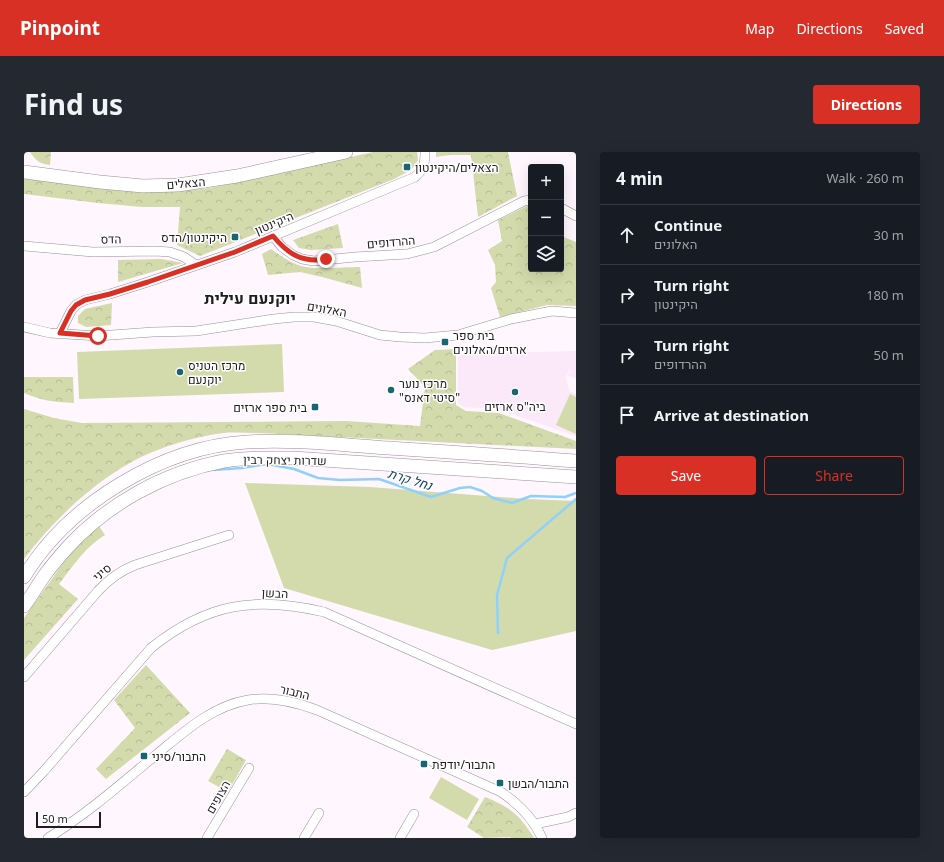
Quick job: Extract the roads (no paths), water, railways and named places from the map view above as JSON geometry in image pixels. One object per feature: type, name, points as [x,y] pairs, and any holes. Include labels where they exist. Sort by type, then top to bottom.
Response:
[{"type":"main road","name":"הצאלים","points":[[24,172],[136,185],[178,185],[230,178],[346,152]]},
{"type":"main road","name":"שדרות יצחק רבין","points":[[24,577],[30,567],[56,535],[90,504],[126,481],[164,462],[201,449],[246,442],[294,442],[576,461]]},
{"type":"main road","name":"שדרות יצחק רבין","points":[[24,606],[44,576],[68,546],[100,518],[134,495],[171,477],[205,465],[247,458],[293,458],[576,477]]},
{"type":"street","name":"היקינטון","points":[[60,333],[71,311],[76,305],[85,300],[110,294],[235,252],[415,177],[422,171],[425,164],[425,152]]},
{"type":"street","name":"ההרדופים","points":[[273,236],[282,247],[293,255],[314,261],[407,254],[434,247],[517,205],[528,201]]},
{"type":"street","points":[[564,210],[576,216]]},
{"type":"street","name":"הדס","points":[[24,246],[93,252],[170,252],[184,257],[196,265]]},
{"type":"street","name":"האלונים","points":[[24,328],[50,333],[98,336],[196,331],[227,327],[243,323],[294,317],[314,317],[336,321],[380,335],[425,338],[458,335],[511,319],[552,311],[576,313]]},
{"type":"street","name":"סיני","points":[[24,677],[107,581],[122,570],[135,564],[229,536]]},
{"type":"street","name":"הבשן","points":[[24,792],[151,648],[168,634],[206,614],[229,607],[252,604],[299,606],[324,612],[576,724]]},
{"type":"street","name":"התבור","points":[[48,838],[78,817],[203,718],[231,705],[247,700],[263,699],[281,700],[301,704],[501,792],[522,808],[535,824],[542,838]]},
{"type":"street","name":"הצופים","points":[[207,838],[249,768]]},
{"type":"street","points":[[304,838],[319,813]]},
{"type":"street","points":[[535,824],[568,817],[576,813]]},
{"type":"street","points":[[400,838],[414,814]]},
{"type":"waterway","name":"נחל קרת","points":[[213,470],[242,468],[267,464],[294,469],[318,478],[340,480],[379,479],[431,497],[460,488],[470,487],[482,491],[493,498],[512,503],[531,496],[565,497],[576,493]]},
{"type":"waterway","points":[[498,633],[497,595],[507,558],[576,499]]},
{"type":"place","name":"הצאלים/היקינטון","points":[[407,167]]},
{"type":"place","name":"היקינטון/הדס","points":[[235,237]]},
{"type":"place","name":"בית ספר ארזים/האלונים","points":[[445,342]]},
{"type":"place","name":"מרכז הטניס יוקנעם","points":[[180,372]]},
{"type":"place","name":"מרכז נוער \"סיטי דאנס\"","points":[[391,390]]},
{"type":"place","name":"ביה\"ס ארזים","points":[[515,392]]},
{"type":"place","name":"בית ספר ארזים","points":[[315,407]]},
{"type":"place","name":"התבור/סיני","points":[[144,756]]},
{"type":"place","name":"התבור/יודפת","points":[[424,764]]},
{"type":"place","name":"התבור/הבשן","points":[[500,783]]},
{"type":"district","name":"יוקנעם עילית","points":[[250,298]]}]
